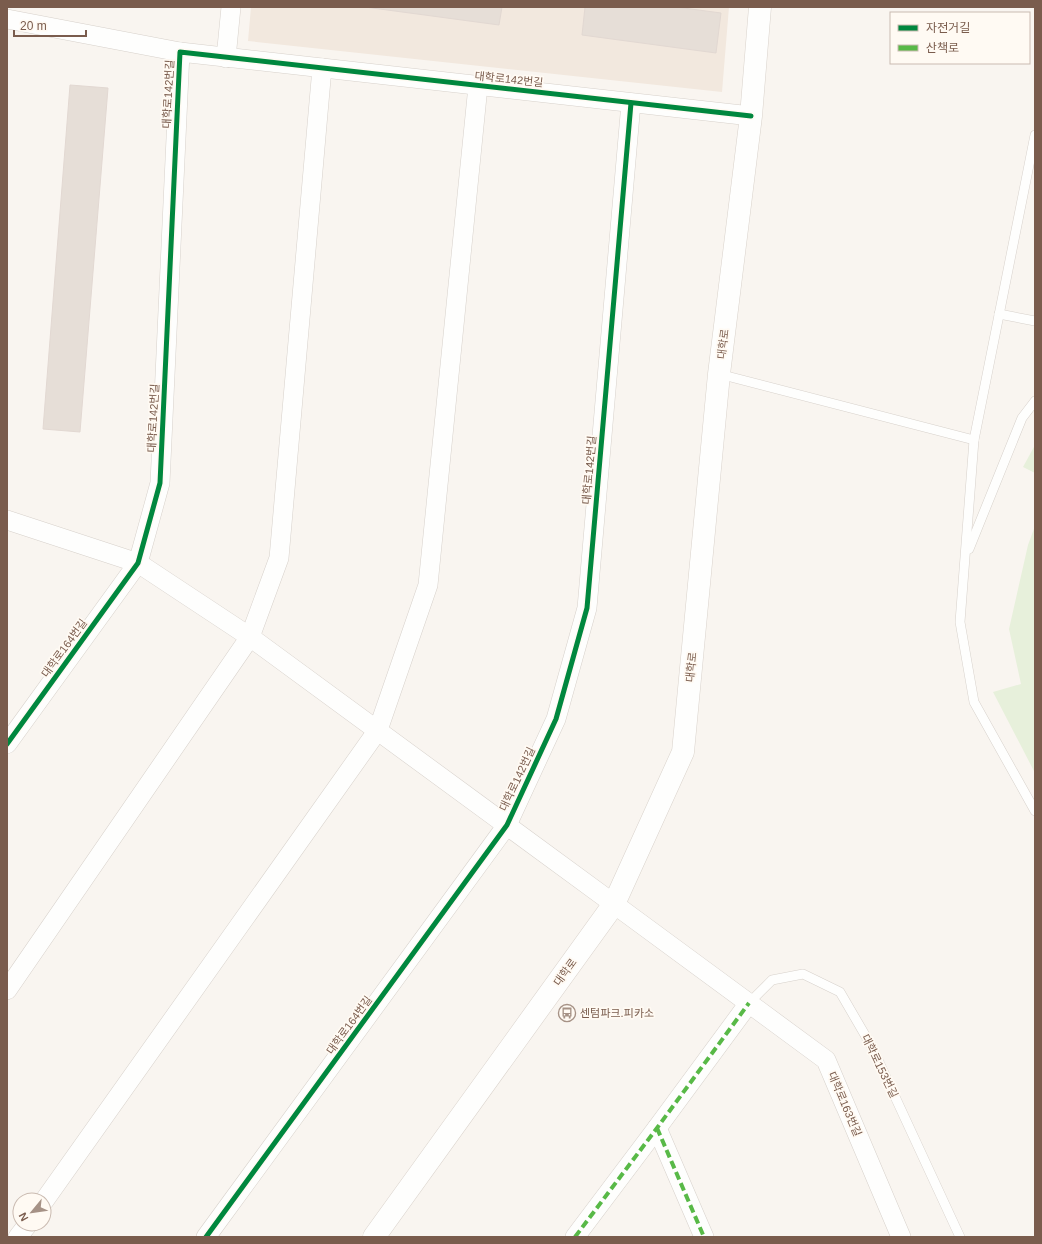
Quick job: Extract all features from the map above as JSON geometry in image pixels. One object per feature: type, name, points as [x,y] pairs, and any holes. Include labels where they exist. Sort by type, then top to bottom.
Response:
[{"type":"main road","name":"대학로","points":[[374,1237],[614,904],[683,752],[719,374],[751,116],[760,7]]},
{"type":"street","points":[[226,58],[231,7]]},
{"type":"street","name":"대학로142번길","points":[[7,19],[180,52],[226,58],[751,116]]},
{"type":"street","name":"대학로142번길","points":[[138,563],[160,483],[180,52]]},
{"type":"street","points":[[7,990],[250,637],[279,558],[322,68]]},
{"type":"street","name":"대학로142번길","points":[[378,730],[428,585],[478,86]]},
{"type":"street","name":"대학로142번길","points":[[507,825],[556,719],[587,608],[631,103]]},
{"type":"street","points":[[7,520],[138,563],[250,637],[614,904]]},
{"type":"street","name":"대학로164번길","points":[[7,744],[138,563]]},
{"type":"street","points":[[50,1192],[378,730]]},
{"type":"street","name":"대학로164번길","points":[[206,1237],[507,825]]},
{"type":"street","name":"대학로163번길","points":[[614,904],[826,1060],[901,1237]]},
{"type":"street","points":[[575,1237],[749,1003]]},
{"type":"street","points":[[657,1128],[704,1237]]},
{"type":"lane","points":[[1035,135],[974,440],[960,622],[974,702],[1035,811]]},
{"type":"lane","points":[[999,314],[1035,321]]},
{"type":"lane","points":[[719,374],[974,440]]},
{"type":"lane","points":[[966,558],[1022,418],[1035,401]]},
{"type":"lane","name":"대학로153번길","points":[[749,1003],[772,980],[803,974],[840,992],[872,1047],[960,1237]]},
{"type":"shaded area","points":[[251,7],[729,7],[722,92],[248,41]]},
{"type":"green space","points":[[1035,445],[1035,473],[1023,467]]},
{"type":"green space","points":[[1035,526],[1035,773],[993,692],[1021,684],[1009,629],[1028,545]]},
{"type":"building","points":[[365,7],[502,7],[499,25]]},
{"type":"building","points":[[585,7],[676,7],[721,13],[716,53],[582,35]]},
{"type":"building","points":[[70,85],[108,88],[80,432],[43,429]]},
{"type":"marked path","points":[[575,1237],[749,1003]]},
{"type":"marked path","points":[[657,1128],[704,1237]]},
{"type":"cycle path","points":[[7,744],[138,563],[160,483],[180,52],[751,116]]},
{"type":"cycle path","points":[[206,1237],[507,825],[556,719],[587,608],[631,103]]},
{"type":"place","name":"센텀파크.피카소","points":[[567,1013]]}]
